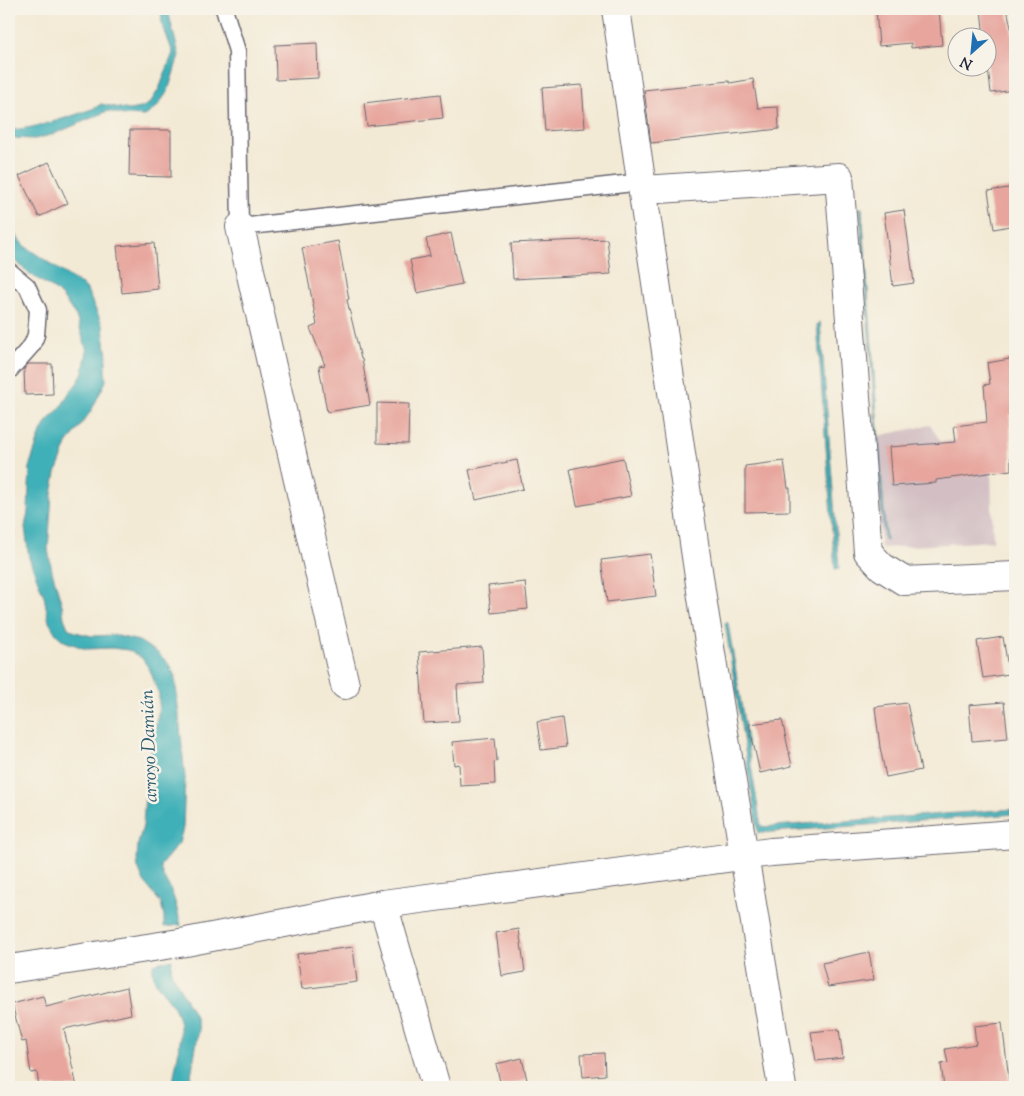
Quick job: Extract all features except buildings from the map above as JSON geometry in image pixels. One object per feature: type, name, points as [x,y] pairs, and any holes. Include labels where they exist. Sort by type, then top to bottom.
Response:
[{"type":"street","points":[[616,9],[704,611],[782,1087]]},
{"type":"street","points":[[643,186],[838,178],[868,552],[882,567],[904,581],[1015,576]]},
{"type":"street","points":[[240,227],[345,685]]},
{"type":"street","points":[[9,969],[186,942],[383,904],[771,852],[1015,834]]},
{"type":"street","points":[[383,904],[436,1087]]},
{"type":"lane","points":[[224,9],[237,51],[240,227],[643,186]]},
{"type":"lane","points":[[9,270],[27,286],[38,310],[36,335],[32,345],[9,371]]},
{"type":"shaded area","points":[[930,425],[941,442],[990,436],[993,541],[881,548],[873,437]]},
{"type":"water","points":[[161,9],[169,9],[179,55],[168,91],[156,108],[145,116],[124,115],[108,111],[54,134],[35,139],[9,138],[9,130],[52,122],[95,108],[101,104],[129,110],[141,108],[150,103],[159,89],[173,53],[162,23]]},
{"type":"water","points":[[9,203],[15,234],[23,245],[86,288],[103,326],[107,356],[106,381],[91,411],[67,444],[56,473],[52,494],[48,549],[52,571],[68,628],[75,632],[92,636],[114,635],[139,641],[158,653],[169,664],[175,676],[185,778],[183,828],[179,843],[160,866],[173,897],[181,925],[164,927],[161,903],[144,882],[138,868],[138,844],[143,826],[146,777],[159,709],[159,694],[150,670],[142,658],[128,650],[111,648],[86,649],[64,641],[56,634],[49,622],[44,596],[29,558],[25,527],[28,512],[30,464],[41,432],[47,421],[61,407],[78,382],[83,372],[87,351],[76,316],[63,298],[55,290],[30,274],[9,255]]},
{"type":"water","points":[[860,208],[862,208],[886,540],[884,539]]},
{"type":"water","points":[[820,322],[839,569],[835,569],[817,324]]},
{"type":"water","points":[[725,623],[728,623],[761,827],[1015,809],[1015,814],[758,833]]},
{"type":"water","points":[[172,959],[171,972],[196,1018],[199,1029],[189,1087],[173,1087],[180,1041],[179,1023],[174,1007],[157,985],[153,972],[153,964]]},
{"type":"water label","name":"arroyo Damián","points":[[150,746]]}]
